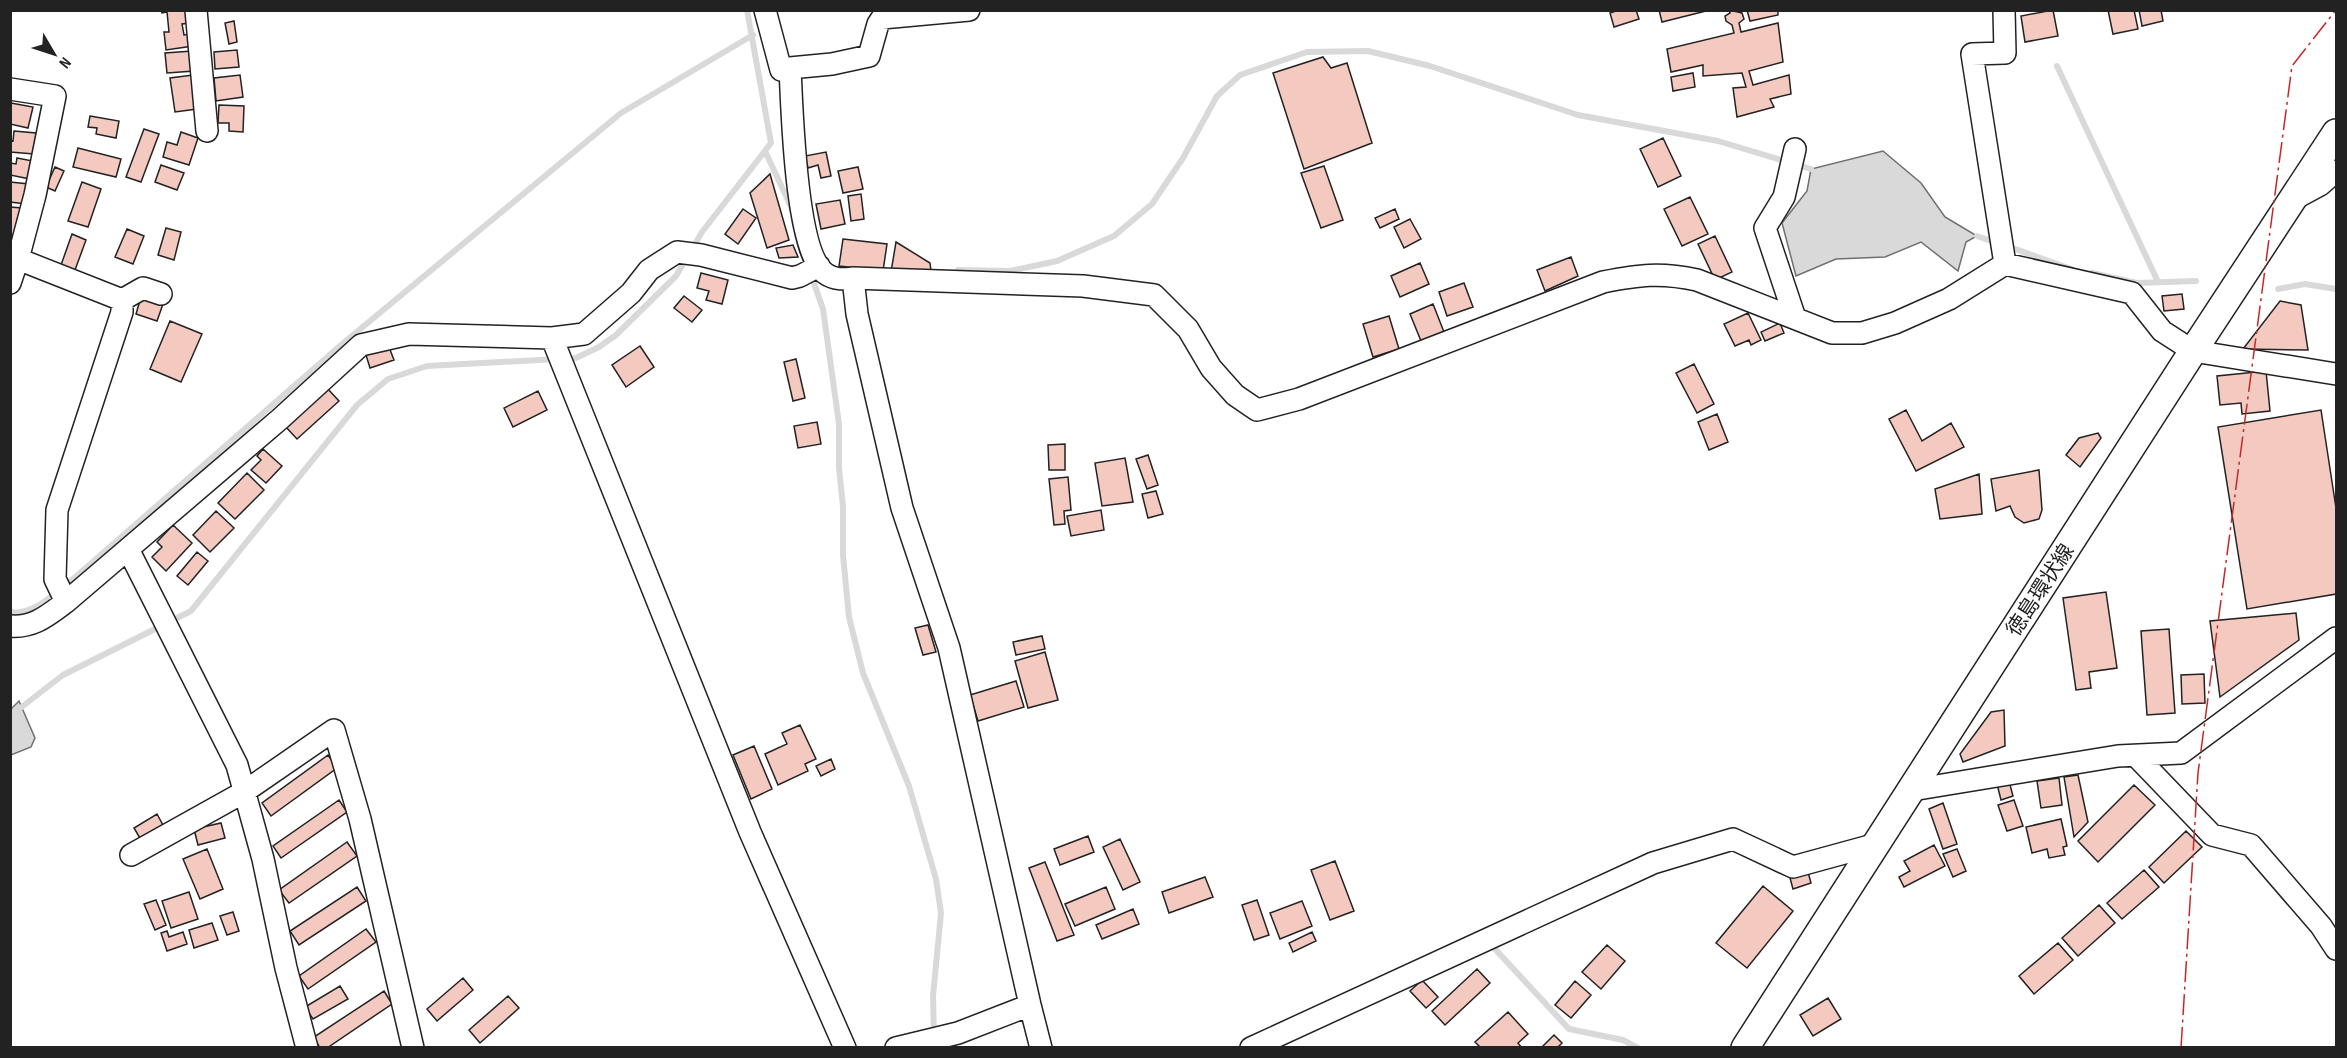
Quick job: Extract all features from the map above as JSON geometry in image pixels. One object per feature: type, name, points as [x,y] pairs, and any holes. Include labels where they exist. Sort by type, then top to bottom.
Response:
[{"type":"main road","name":"徳島環状線","points":[[1745,1047],[2193,351],[2337,133]]},
{"type":"street","points":[[196,10],[207,131]]},
{"type":"street","points":[[765,10],[781,70],[832,64],[869,56],[878,24],[882,18],[969,10]]},
{"type":"street","points":[[2004,10],[2005,52],[1972,54],[2005,264]]},
{"type":"street","points":[[790,68],[795,172],[813,256],[811,271]]},
{"type":"street","points":[[10,89],[56,96],[35,195],[16,254],[10,283]]},
{"type":"street","points":[[1795,150],[1784,197],[1765,228],[1795,318]]},
{"type":"street","points":[[2294,199],[2320,185],[2337,171]]},
{"type":"street","points":[[10,626],[24,627],[40,621],[61,592],[128,549],[361,345],[410,334],[558,352],[584,334],[631,293],[649,270],[677,252],[792,278],[811,271],[825,273],[837,279],[1083,286],[1154,296],[1188,329],[1211,368],[1235,396],[1257,410],[1299,399],[1603,282],[1646,274],[1673,275],[1697,280],[1832,333],[1862,333],[1949,299],[2005,264],[2132,292],[2162,331],[2193,351],[2337,374]]},
{"type":"street","points":[[16,254],[122,300]]},
{"type":"street","points":[[853,278],[857,314],[902,508],[949,648],[1041,1047]]},
{"type":"street","points":[[122,300],[143,288],[161,294]]},
{"type":"street","points":[[61,592],[57,510],[122,312],[122,300]]},
{"type":"street","points":[[558,352],[750,832],[845,1047]]},
{"type":"street","points":[[128,549],[237,765],[263,859],[286,968],[307,1047]]},
{"type":"street","points":[[1912,790],[2118,756],[2181,753],[2337,638]]},
{"type":"street","points":[[131,855],[244,792],[334,730],[360,819],[413,1047]]},
{"type":"street","points":[[2136,756],[2212,835],[2251,845],[2321,926],[2337,949]]},
{"type":"street","points":[[1251,1047],[1653,863],[1733,839],[1793,867],[1877,844]]},
{"type":"street","points":[[896,1047],[958,1034],[1030,1005]]},
{"type":"shaded area","points":[[1883,151],[1921,183],[1945,217],[1977,236],[1966,242],[1958,271],[1921,242],[1885,257],[1836,259],[1796,276],[1782,223],[1807,191],[1811,169]]},
{"type":"shaded area","points":[[19,701],[35,738],[31,747],[11,755],[11,709]]},
{"type":"building","points":[[161,10],[188,10],[190,23],[182,24],[184,35],[192,34],[193,46],[166,50],[164,32],[169,32],[167,12],[162,13]]},
{"type":"building","points":[[1619,10],[1636,10],[1639,19],[1614,27],[1610,13]]},
{"type":"building","points":[[1659,10],[1710,10],[1662,22]]},
{"type":"building","points":[[1729,10],[1742,13],[1744,19],[1739,23],[1741,32],[1778,23],[1783,62],[1749,71],[1753,85],[1789,75],[1791,94],[1770,99],[1774,107],[1737,117],[1733,88],[1746,87],[1742,73],[1703,76],[1703,65],[1671,72],[1667,49],[1734,33],[1732,25],[1726,21],[1725,16],[1730,13]]},
{"type":"building","points":[[1747,10],[1778,10],[1778,15],[1750,21]]},
{"type":"building","points":[[2053,10],[2058,36],[2025,42],[2021,16]]},
{"type":"building","points":[[2108,10],[2134,10],[2138,29],[2113,34]]},
{"type":"building","points":[[2139,10],[2161,10],[2163,21],[2142,26]]},
{"type":"building","points":[[234,21],[237,42],[229,44],[225,23]]},
{"type":"building","points":[[237,50],[239,67],[215,69],[214,52]]},
{"type":"building","points":[[192,51],[194,71],[167,73],[165,53]]},
{"type":"building","points":[[1323,57],[1331,68],[1347,63],[1372,143],[1304,169],[1273,73]]},
{"type":"building","points":[[1693,73],[1695,87],[1673,91],[1671,77]]},
{"type":"building","points":[[193,75],[197,109],[175,112],[170,78]]},
{"type":"building","points":[[240,75],[243,97],[216,101],[214,78]]},
{"type":"building","points":[[11,103],[33,107],[28,128],[10,124]]},
{"type":"building","points":[[219,105],[244,106],[243,132],[229,131],[229,123],[218,123]]},
{"type":"building","points":[[90,116],[119,121],[116,138],[96,134],[97,128],[88,127]]},
{"type":"building","points":[[144,129],[159,134],[141,182],[126,177]]},
{"type":"building","points":[[14,131],[36,133],[34,154],[10,152],[10,140],[13,141]]},
{"type":"building","points":[[181,132],[198,138],[189,165],[163,157],[167,142],[177,145]]},
{"type":"building","points":[[1663,138],[1681,176],[1658,187],[1640,149]]},
{"type":"building","points":[[78,148],[121,159],[116,177],[73,167]]},
{"type":"building","points":[[826,152],[831,176],[821,178],[818,165],[808,168],[805,156]]},
{"type":"building","points":[[17,158],[33,161],[30,179],[10,175],[10,163],[16,164]]},
{"type":"building","points":[[161,165],[184,173],[177,190],[155,182]]},
{"type":"building","points":[[1324,166],[1343,220],[1321,228],[1301,173]]},
{"type":"building","points":[[55,167],[64,171],[55,191],[46,187]]},
{"type":"building","points":[[858,167],[863,189],[843,193],[838,171]]},
{"type":"building","points":[[770,174],[789,240],[767,248],[750,193]]},
{"type":"building","points":[[10,182],[29,184],[26,204],[10,202]]},
{"type":"building","points":[[82,182],[101,189],[88,227],[68,221]]},
{"type":"building","points":[[861,194],[864,219],[851,221],[848,196]]},
{"type":"building","points":[[1690,197],[1708,234],[1682,246],[1664,209]]},
{"type":"building","points":[[840,200],[845,224],[821,229],[816,204]]},
{"type":"building","points":[[10,207],[22,208],[17,240],[10,239]]},
{"type":"building","points":[[743,209],[756,218],[738,244],[725,234]]},
{"type":"building","points":[[1395,209],[1399,219],[1380,228],[1375,218]]},
{"type":"building","points":[[1410,219],[1421,239],[1404,248],[1394,227]]},
{"type":"building","points":[[166,228],[181,232],[174,260],[158,255]]},
{"type":"building","points":[[127,229],[144,236],[133,264],[115,257]]},
{"type":"building","points":[[72,234],[86,240],[75,270],[61,265]]},
{"type":"building","points":[[1715,236],[1732,272],[1715,280],[1698,244]]},
{"type":"building","points":[[843,239],[887,244],[883,271],[839,266]]},
{"type":"building","points":[[896,242],[930,263],[931,271],[891,272]]},
{"type":"building","points":[[793,245],[798,257],[779,258],[776,248]]},
{"type":"building","points":[[1571,257],[1578,276],[1545,291],[1537,270]]},
{"type":"building","points":[[1420,263],[1429,284],[1400,297],[1391,276]]},
{"type":"building","points":[[701,273],[728,280],[722,304],[706,300],[709,291],[697,288]]},
{"type":"building","points":[[1464,283],[1473,307],[1447,316],[1439,292]]},
{"type":"building","points":[[2182,294],[2184,309],[2164,311],[2162,296]]},
{"type":"building","points":[[684,296],[702,310],[692,322],[674,308]]},
{"type":"building","points":[[141,297],[163,304],[157,321],[136,314]]},
{"type":"building","points":[[2280,301],[2301,305],[2308,350],[2243,349]]},
{"type":"building","points":[[1433,304],[1444,332],[1421,341],[1410,314]]},
{"type":"building","points":[[1748,313],[1761,340],[1751,345],[1749,340],[1735,346],[1724,324]]},
{"type":"building","points":[[1389,316],[1399,349],[1373,357],[1363,324]]},
{"type":"building","points":[[170,321],[202,334],[181,382],[150,369]]},
{"type":"building","points":[[1780,323],[1784,333],[1765,341],[1761,332]]},
{"type":"building","points":[[640,346],[654,367],[626,387],[612,365]]},
{"type":"building","points":[[389,347],[394,360],[370,368],[366,355]]},
{"type":"building","points":[[796,359],[805,398],[793,401],[784,362]]},
{"type":"building","points":[[1694,364],[1714,404],[1697,413],[1676,373]]},
{"type":"building","points":[[2266,371],[2270,411],[2242,414],[2241,403],[2220,405],[2217,376]]},
{"type":"building","points":[[327,388],[339,401],[297,439],[285,426]]},
{"type":"building","points":[[538,391],[547,410],[513,427],[504,408]]},
{"type":"building","points":[[1906,410],[1922,441],[1951,423],[1964,447],[1916,471],[1889,419]]},
{"type":"building","points":[[2321,410],[2336,508],[2336,594],[2247,609],[2218,427]]},
{"type":"building","points":[[1717,414],[1728,442],[1709,450],[1698,422]]},
{"type":"building","points":[[817,422],[821,444],[798,448],[794,426]]},
{"type":"building","points":[[2098,433],[2101,438],[2080,467],[2066,455],[2079,438]]},
{"type":"building","points":[[1065,444],[1065,470],[1049,470],[1048,445]]},
{"type":"building","points":[[263,449],[282,466],[266,483],[251,470],[261,460],[257,456]]},
{"type":"building","points":[[1148,455],[1158,485],[1147,489],[1136,459]]},
{"type":"building","points":[[1125,458],[1133,502],[1102,506],[1095,463]]},
{"type":"building","points":[[2039,470],[2042,510],[2039,519],[2024,523],[2015,517],[2010,506],[1996,511],[1991,479]]},
{"type":"building","points":[[247,473],[264,490],[235,519],[218,503]]},
{"type":"building","points":[[1979,474],[1982,514],[1940,519],[1935,489]]},
{"type":"building","points":[[1068,477],[1071,510],[1064,511],[1065,524],[1054,525],[1049,479]]},
{"type":"building","points":[[1156,491],[1163,514],[1148,518],[1142,494]]},
{"type":"building","points":[[1101,510],[1104,530],[1071,536],[1067,516]]},
{"type":"building","points":[[216,511],[234,528],[210,552],[193,535]]},
{"type":"building","points":[[173,525],[192,543],[166,571],[152,557],[162,547],[157,542]]},
{"type":"building","points":[[197,552],[208,561],[188,585],[177,576]]},
{"type":"building","points":[[2106,592],[2117,668],[2089,672],[2091,688],[2076,690],[2063,598]]},
{"type":"building","points":[[2296,613],[2299,640],[2220,697],[2210,621]]},
{"type":"building","points":[[928,625],[936,652],[923,655],[915,628]]},
{"type":"building","points":[[2169,629],[2175,713],[2147,715],[2141,631]]},
{"type":"building","points":[[1042,636],[1045,649],[1016,655],[1013,642]]},
{"type":"building","points":[[1045,652],[1058,700],[1028,708],[1015,661]]},
{"type":"building","points":[[2204,674],[2205,703],[2182,704],[2181,675]]},
{"type":"building","points":[[1016,681],[1024,707],[978,721],[970,695]]},
{"type":"building","points":[[2004,710],[2005,746],[1963,762],[1960,754],[1991,712]]},
{"type":"building","points":[[800,725],[816,759],[805,764],[808,771],[778,785],[765,754],[787,744],[782,733]]},
{"type":"building","points":[[754,746],[772,789],[751,799],[733,755]]},
{"type":"building","points":[[328,755],[337,768],[271,816],[262,803]]},
{"type":"building","points":[[831,759],[835,769],[821,776],[816,766]]},
{"type":"building","points":[[2078,775],[2088,822],[2074,837],[2064,777]]},
{"type":"building","points":[[2059,778],[2062,805],[2041,808],[2037,781]]},
{"type":"building","points":[[2009,781],[2013,796],[2001,800],[1997,784]]},
{"type":"building","points":[[2134,785],[2155,805],[2098,862],[2078,841]]},
{"type":"building","points":[[339,800],[347,812],[281,858],[273,846]]},
{"type":"building","points":[[2014,800],[2023,826],[2007,831],[1998,805]]},
{"type":"building","points":[[1943,803],[1957,844],[1943,849],[1929,809]]},
{"type":"building","points":[[157,814],[164,827],[141,840],[134,828]]},
{"type":"building","points":[[2061,819],[2067,846],[2063,847],[2065,855],[2049,858],[2047,849],[2032,853],[2026,827]]},
{"type":"building","points":[[221,823],[225,838],[198,845],[194,829]]},
{"type":"building","points":[[2186,831],[2202,847],[2164,883],[2149,867]]},
{"type":"building","points":[[1088,836],[1094,852],[1060,865],[1054,849]]},
{"type":"building","points":[[1120,839],[1140,882],[1123,890],[1103,847]]},
{"type":"building","points":[[347,842],[357,856],[289,903],[279,890]]},
{"type":"building","points":[[1934,845],[1945,866],[1904,887],[1899,877],[1910,871],[1904,861]]},
{"type":"building","points":[[207,849],[223,889],[200,899],[183,859]]},
{"type":"building","points":[[1957,849],[1966,871],[1953,877],[1943,854]]},
{"type":"building","points":[[1335,861],[1354,911],[1330,920],[1311,870]]},
{"type":"building","points":[[1045,862],[1074,935],[1057,941],[1029,868]]},
{"type":"building","points":[[2144,870],[2159,887],[2122,919],[2107,903]]},
{"type":"building","points":[[1808,872],[1811,883],[1793,889],[1790,878]]},
{"type":"building","points":[[1205,877],[1213,897],[1169,913],[1162,892]]},
{"type":"building","points":[[1763,886],[1793,911],[1747,968],[1716,943]]},
{"type":"building","points":[[357,887],[366,901],[299,945],[290,931]]},
{"type":"building","points":[[1106,887],[1115,909],[1075,926],[1065,904]]},
{"type":"building","points":[[189,892],[198,919],[171,928],[162,901]]},
{"type":"building","points":[[156,900],[166,925],[155,930],[144,904]]},
{"type":"building","points":[[1257,900],[1269,935],[1254,940],[1242,905]]},
{"type":"building","points":[[1302,901],[1312,926],[1280,939],[1270,913]]},
{"type":"building","points":[[2099,905],[2115,923],[2078,956],[2062,938]]},
{"type":"building","points":[[1133,909],[1139,924],[1102,939],[1096,925]]},
{"type":"building","points":[[233,912],[239,931],[227,935],[220,916]]},
{"type":"building","points":[[212,923],[218,940],[194,948],[189,930]]},
{"type":"building","points":[[366,929],[376,942],[308,989],[299,976]]},
{"type":"building","points":[[167,931],[169,937],[183,932],[187,944],[167,951],[161,933]]},
{"type":"building","points":[[1312,932],[1316,941],[1293,952],[1289,943]]},
{"type":"building","points":[[2058,943],[2073,960],[2034,994],[2019,976]]},
{"type":"building","points":[[1607,945],[1625,961],[1601,989],[1582,972]]},
{"type":"building","points":[[1477,969],[1490,983],[1445,1025],[1432,1011]]},
{"type":"building","points":[[463,978],[473,990],[437,1021],[427,1009]]},
{"type":"building","points":[[1422,980],[1438,997],[1426,1008],[1410,991]]},
{"type":"building","points":[[1575,981],[1591,995],[1571,1018],[1555,1005]]},
{"type":"building","points":[[340,986],[348,999],[313,1019],[305,1007]]},
{"type":"building","points":[[384,991],[392,1004],[327,1048],[320,1048],[314,1037]]},
{"type":"building","points":[[508,996],[519,1008],[480,1043],[469,1030]]},
{"type":"building","points":[[1828,998],[1841,1019],[1813,1036],[1800,1015]]},
{"type":"building","points":[[1508,1012],[1528,1034],[1518,1043],[1522,1048],[1481,1048],[1475,1042]]},
{"type":"building","points":[[1554,1035],[1562,1043],[1557,1048],[1541,1048]]},
{"type":"waterway","points":[[692,249],[702,232],[771,143],[747,10]]},
{"type":"waterway","points":[[10,612],[27,611],[35,607],[72,580],[341,345],[621,113],[753,35]]},
{"type":"waterway","points":[[958,270],[1010,271],[1057,261],[1114,236],[1152,204],[1183,158],[1217,96],[1240,75],[1307,52],[1368,51],[1430,66],[1578,115],[1718,141],[1811,169]]},
{"type":"waterway","points":[[2057,66],[2158,282]]},
{"type":"waterway","points":[[765,151],[793,211]]},
{"type":"waterway","points":[[1977,236],[1997,243]]},
{"type":"waterway","points":[[2007,246],[2071,269]]},
{"type":"waterway","points":[[10,716],[63,675],[191,611],[357,405],[388,379],[427,366],[576,358],[599,347],[616,335],[676,276],[687,257]]},
{"type":"waterway","points":[[2092,273],[2137,283],[2196,281]]},
{"type":"waterway","points":[[811,275],[823,309],[839,424],[843,555],[849,617],[863,673],[909,786],[936,879],[941,913],[933,996],[934,1035]]},
{"type":"waterway","points":[[2278,289],[2305,284],[2336,289]]},
{"type":"waterway","points":[[1495,949],[1569,1029],[1623,1040],[1638,1048]]},
{"type":"power","points":[[2181,1048],[2198,773],[2292,66],[2336,10]]}]
